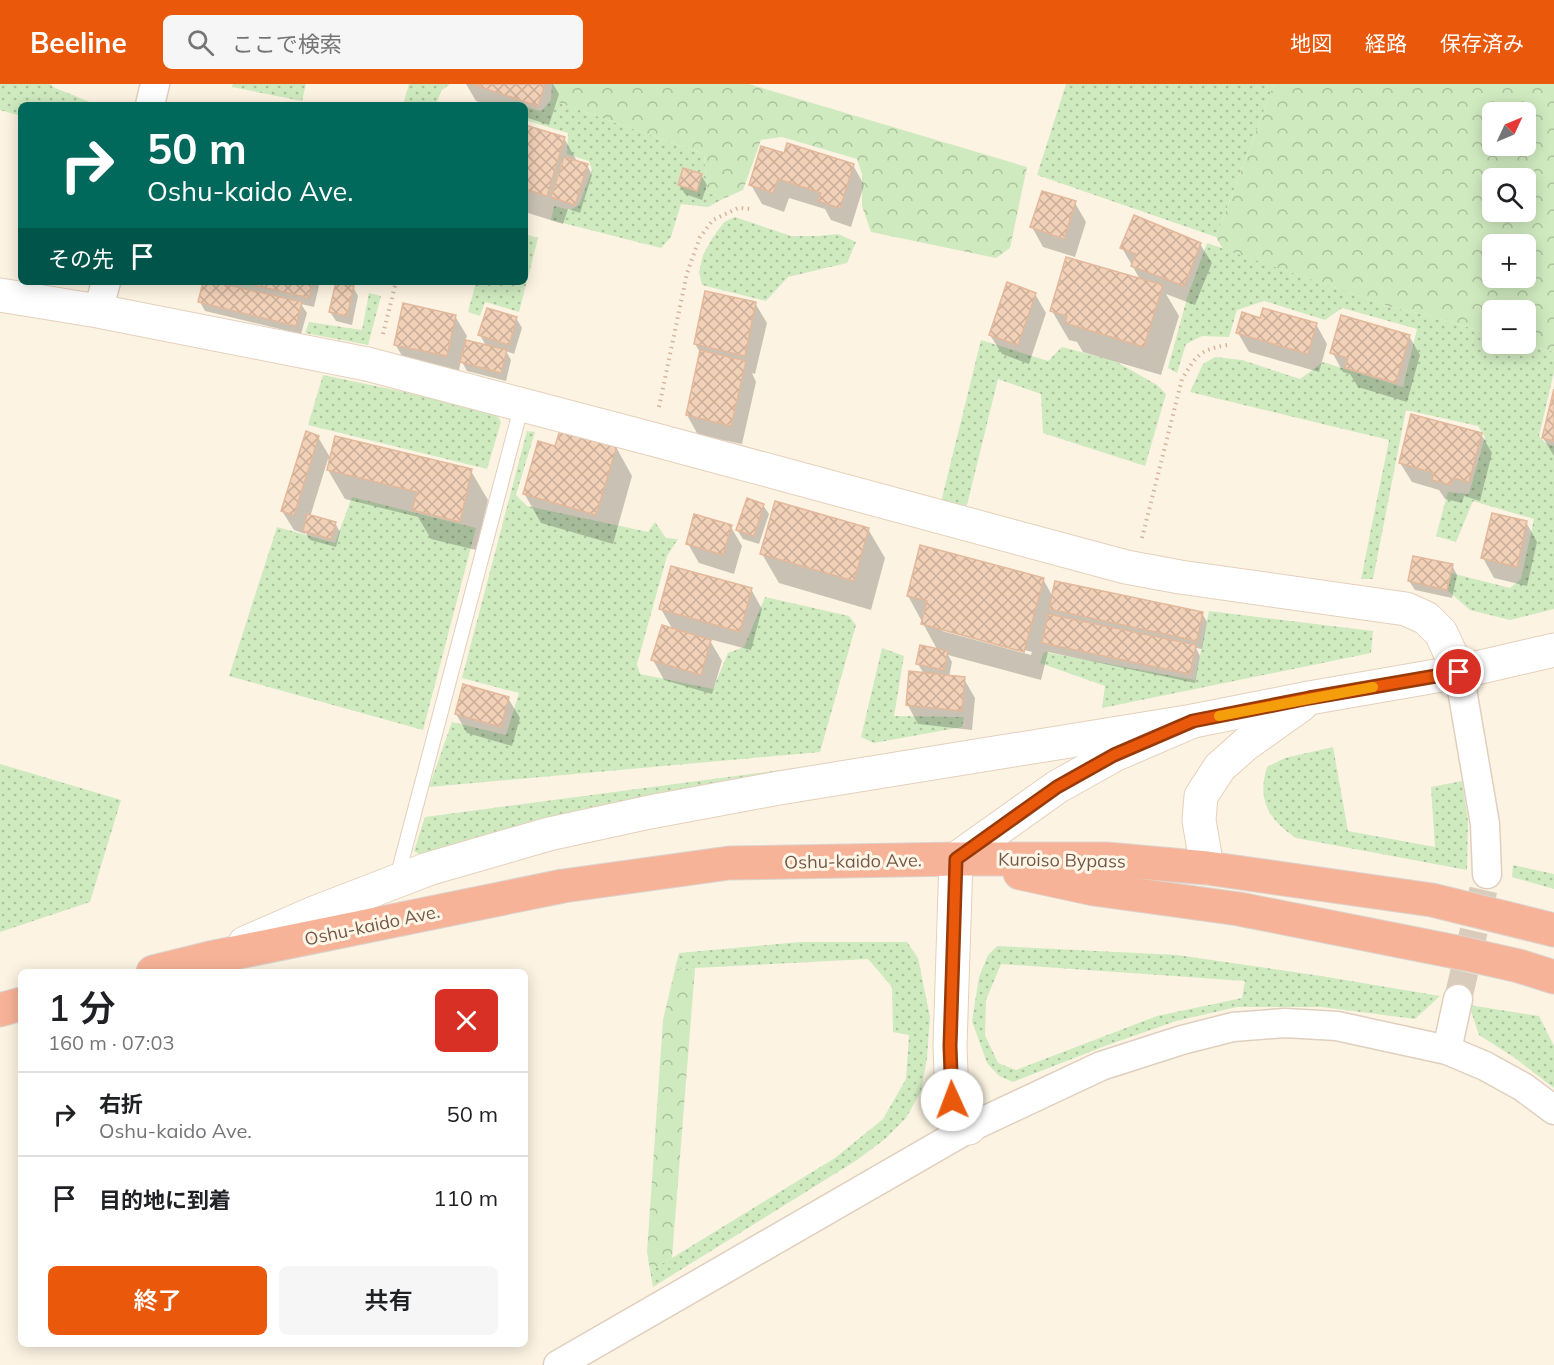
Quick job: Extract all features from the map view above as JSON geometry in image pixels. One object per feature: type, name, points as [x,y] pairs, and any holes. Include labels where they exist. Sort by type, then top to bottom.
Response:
[{"type":"highway","name":"Kuroiso Bypass","points":[[956,859],[1106,859],[1207,868],[1432,900],[1554,930]]},
{"type":"highway","name":"Kuroiso Bypass","points":[[956,859],[1094,889],[1251,911],[1466,954],[1554,977]]},
{"type":"highway","name":"Oshu-kaido Ave.","points":[[165,969],[563,886],[729,863],[956,859]]},
{"type":"highway","points":[[0,1010],[18,1005]]},
{"type":"main road","points":[[0,295],[102,297],[522,404],[1134,568],[1180,577],[1406,609],[1426,618],[1441,633],[1459,672]]},
{"type":"main road","points":[[210,958],[428,869],[549,834],[779,788],[1193,721],[1459,672],[1554,650]]},
{"type":"main road","points":[[1207,868],[1199,820],[1201,796],[1220,767],[1246,744],[1309,698]]},
{"type":"main road","points":[[969,1128],[952,1100],[950,1046],[956,859],[1057,787],[1114,755],[1193,721]]},
{"type":"street","points":[[151,102],[155,84]]},
{"type":"street","points":[[1459,672],[1485,824],[1487,874]]},
{"type":"street","points":[[1447,1050],[1458,999]]},
{"type":"street","points":[[558,1365],[969,1128],[1101,1066],[1182,1040],[1233,1027],[1285,1023],[1337,1026],[1447,1050],[1485,1066],[1523,1087],[1554,1110]]},
{"type":"lane","points":[[396,881],[522,404]]},
{"type":"path","points":[[652,439],[687,273],[700,237],[713,220],[738,208],[753,209]]},
{"type":"path","points":[[374,366],[395,285]]},
{"type":"path","points":[[1134,568],[1182,378],[1196,358],[1209,348],[1227,345]]},
{"type":"green space","points":[[0,84],[51,84],[53,87],[90,102],[18,102],[18,115],[0,110]]},
{"type":"green space","points":[[233,84],[306,84],[302,101],[232,87]]},
{"type":"green space","points":[[409,84],[450,84],[441,91],[437,102],[404,102]]},
{"type":"green space","points":[[552,84],[749,84],[1027,167],[1010,248],[996,258],[871,232],[862,206],[862,174],[857,159],[782,137],[761,140],[743,190],[725,198],[707,192],[704,154],[551,100]]},
{"type":"green space","points":[[1066,84],[1274,84],[1216,237],[1037,175]]},
{"type":"green space","points":[[1274,84],[1554,84],[1554,352],[1536,347],[1536,300],[1482,300],[1482,331],[1391,307],[1223,249],[1216,237]]},
{"type":"green space","points":[[551,100],[704,154],[707,192],[725,198],[708,207],[681,204],[671,237],[661,248],[551,220],[554,206],[570,210],[579,205],[592,170],[589,161],[567,154],[568,133],[528,121],[528,108],[541,111]]},
{"type":"green space","points":[[735,217],[791,236],[838,234],[856,242],[847,263],[788,277],[766,301],[702,285],[699,272],[703,255],[724,222]]},
{"type":"green space","points":[[528,235],[538,238],[528,277]]},
{"type":"green space","points":[[1207,243],[1391,307],[1482,331],[1482,354],[1536,354],[1536,347],[1554,352],[1554,372],[1539,436],[1545,443],[1554,446],[1554,609],[1510,620],[1470,610],[1447,590],[1451,573],[1510,588],[1521,579],[1534,519],[1473,501],[1456,542],[1436,536],[1448,492],[1469,494],[1485,437],[1478,426],[1406,410],[1373,579],[1361,579],[1389,440],[1190,392],[1203,364],[1215,357],[1242,360],[1300,379],[1323,362],[1403,387],[1417,329],[1342,308],[1325,320],[1264,301],[1237,310],[1229,337],[1202,336],[1186,344],[1177,373],[1168,368],[1187,298]]},
{"type":"green space","points":[[475,285],[526,285],[519,312],[485,302],[480,316],[468,312]]},
{"type":"green space","points":[[369,293],[381,296],[368,345],[305,333],[309,322],[362,330]]},
{"type":"green space","points":[[981,340],[1048,361],[1062,347],[1115,361],[1157,385],[1166,394],[1145,466],[1043,433],[1041,394],[998,379],[966,509],[941,502]]},
{"type":"green space","points":[[323,375],[495,411],[501,422],[487,469],[308,425]]},
{"type":"green space","points":[[527,431],[535,432],[516,495],[527,506],[648,532],[655,522],[666,538],[678,539],[667,556],[637,664],[640,674],[713,689],[728,653],[744,647],[765,597],[849,616],[856,625],[820,752],[429,787],[452,722],[506,735],[519,693],[462,678]]},
{"type":"green space","points":[[352,497],[476,528],[423,730],[229,676],[277,527],[335,543]]},
{"type":"green space","points":[[1209,611],[1373,631],[1371,653],[1102,708],[1105,686],[1040,663],[1044,652],[1195,680]]},
{"type":"green space","points":[[882,648],[904,656],[894,716],[964,717],[962,727],[874,743],[861,737]]},
{"type":"green space","points":[[1333,747],[1348,831],[1435,847],[1431,787],[1462,781],[1468,821],[1467,870],[1296,838],[1278,824],[1264,799],[1263,789],[1267,767],[1285,758]]},
{"type":"green space","points":[[0,764],[121,800],[90,902],[0,932]]},
{"type":"green space","points":[[811,766],[810,773],[421,855],[414,851],[425,817]]},
{"type":"green space","points":[[1513,865],[1554,874],[1554,889],[1512,877]]},
{"type":"green space","points":[[800,942],[907,942],[918,958],[930,1017],[927,1058],[921,1091],[906,1118],[885,1139],[857,1160],[653,1287],[650,1270],[835,1158],[883,1119],[906,1079],[909,1035],[893,1032],[892,987],[868,959],[675,969],[679,953]]},
{"type":"green space","points":[[997,946],[1177,955],[1440,996],[1415,1019],[1322,1007],[1237,1007],[1176,1021],[1013,1082],[999,1076],[987,1063],[972,1021],[979,977],[988,955]],"holes":[[[1001,964],[1245,981],[1242,998],[1157,1016],[1016,1070],[998,1063],[985,1035],[986,1000]]]},
{"type":"green space","points":[[695,968],[672,1258],[650,1270],[647,1252],[663,1020],[675,969]]},
{"type":"green space","points":[[1469,1005],[1539,1016],[1554,1046],[1554,1088],[1515,1058],[1479,1035]]},
{"type":"building","points":[[471,84],[545,84],[538,106]]},
{"type":"building","points":[[528,126],[565,137],[547,196],[528,190]]},
{"type":"building","points":[[787,143],[854,164],[840,208],[818,201],[821,193],[778,179],[773,193],[749,185],[761,146],[784,153]]},
{"type":"building","points":[[564,157],[588,164],[575,205],[551,197]]},
{"type":"building","points":[[683,168],[702,174],[697,191],[678,185]]},
{"type":"building","points":[[1042,191],[1076,201],[1064,239],[1030,227]]},
{"type":"building","points":[[1134,215],[1201,243],[1184,286],[1131,266],[1136,254],[1120,248]]},
{"type":"building","points":[[1066,257],[1163,285],[1144,347],[1065,323],[1067,316],[1050,311]]},
{"type":"building","points":[[1007,282],[1036,293],[1018,345],[989,335]]},
{"type":"building","points":[[202,285],[228,285],[302,302],[296,326],[198,302]]},
{"type":"building","points":[[254,285],[312,285],[309,298]]},
{"type":"building","points":[[335,285],[354,286],[347,316],[329,312]]},
{"type":"building","points":[[705,291],[756,302],[745,356],[694,344]]},
{"type":"building","points":[[403,303],[456,315],[447,356],[394,345]]},
{"type":"building","points":[[487,308],[517,317],[509,345],[478,335]]},
{"type":"building","points":[[1263,308],[1317,323],[1308,354],[1236,333],[1242,312],[1260,318]]},
{"type":"building","points":[[1341,315],[1410,335],[1396,383],[1345,368],[1348,358],[1330,353]]},
{"type":"building","points":[[466,340],[507,350],[501,373],[460,362]]},
{"type":"building","points":[[700,350],[746,361],[731,426],[686,415]]},
{"type":"building","points":[[1554,389],[1554,441],[1542,438]]},
{"type":"building","points":[[1411,414],[1482,433],[1469,482],[1453,478],[1451,485],[1432,480],[1434,473],[1399,463]]},
{"type":"building","points":[[560,430],[617,446],[596,515],[523,494],[538,441],[555,446]]},
{"type":"building","points":[[306,431],[319,436],[294,515],[281,511]]},
{"type":"building","points":[[335,436],[472,469],[460,522],[412,510],[417,492],[327,470]]},
{"type":"building","points":[[747,498],[764,504],[754,536],[736,530]]},
{"type":"building","points":[[775,501],[869,528],[854,581],[760,554]]},
{"type":"building","points":[[1492,513],[1527,521],[1517,567],[1481,558]]},
{"type":"building","points":[[307,514],[336,522],[331,539],[303,531]]},
{"type":"building","points":[[694,514],[732,525],[723,555],[686,544]]},
{"type":"building","points":[[920,545],[1044,578],[1024,652],[921,624],[927,601],[907,596]]},
{"type":"building","points":[[1413,556],[1453,564],[1447,590],[1408,581]]},
{"type":"building","points":[[671,566],[752,588],[740,632],[659,609]]},
{"type":"building","points":[[1055,581],[1203,612],[1197,641],[1049,609]]},
{"type":"building","points":[[1048,614],[1196,645],[1190,674],[1042,643]]},
{"type":"building","points":[[662,625],[711,640],[701,675],[651,660]]},
{"type":"building","points":[[920,645],[948,651],[944,670],[916,664]]},
{"type":"building","points":[[909,671],[965,677],[962,711],[906,705]]},
{"type":"building","points":[[463,684],[509,697],[501,727],[455,714]]},
{"type":"tunnel","points":[[1458,999],[1487,874]]},
{"type":"slow traffic","points":[[1219,716],[1373,687]]},
{"type":"route","points":[[952,1100],[950,1046],[956,859],[1057,787],[1114,755],[1193,721],[1459,672]]}]
